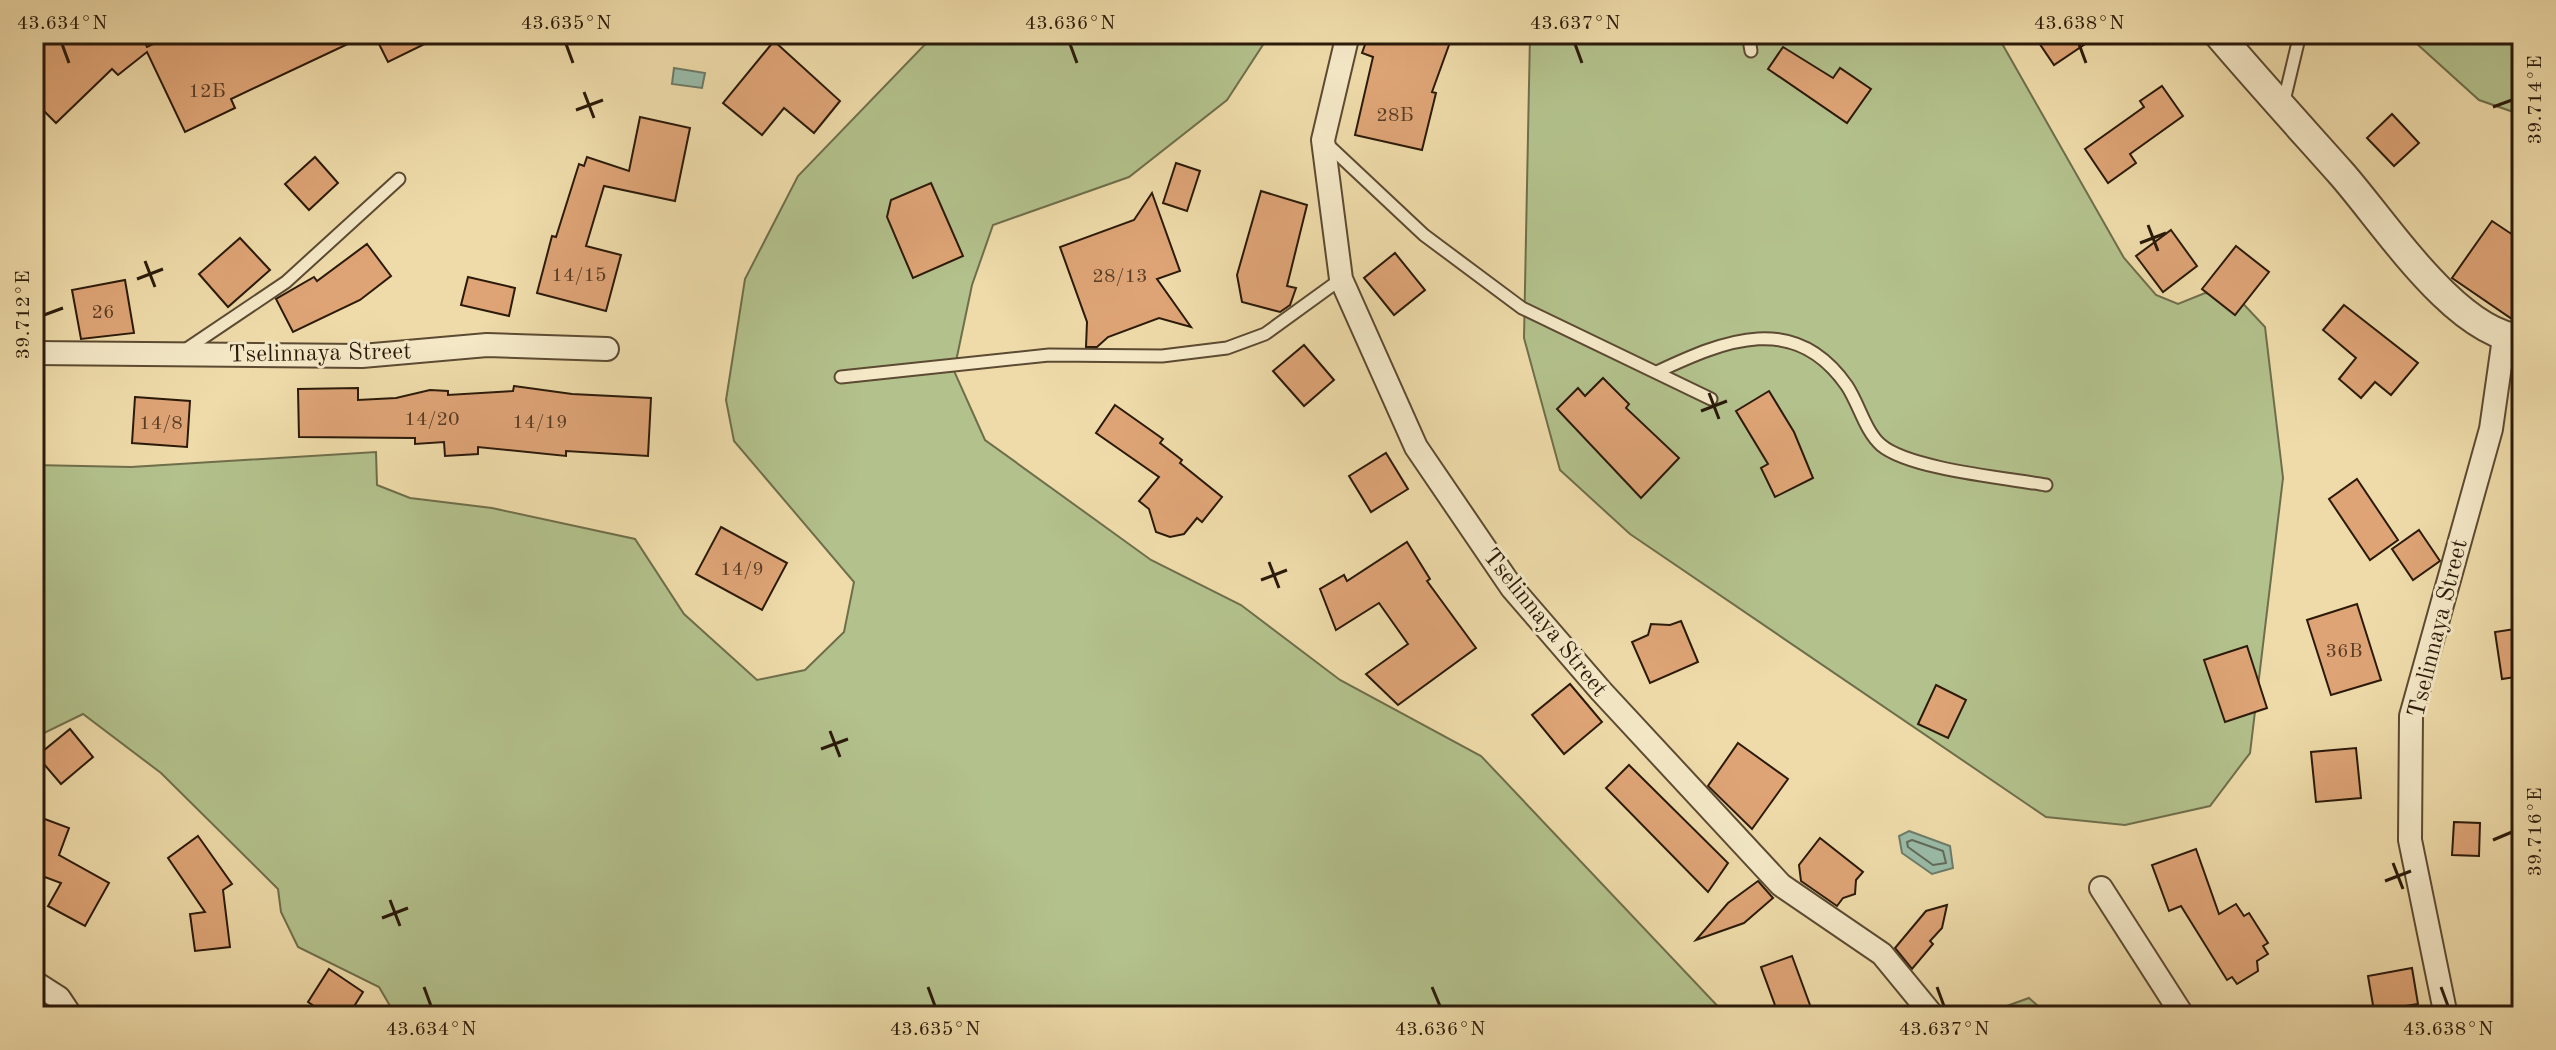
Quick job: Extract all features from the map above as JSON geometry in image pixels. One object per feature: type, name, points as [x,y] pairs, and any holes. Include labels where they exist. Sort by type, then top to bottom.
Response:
[{"type":"street","name":"Tselinnaya Street","points":[[1348,34],[1323,140],[1341,279],[1416,447],[1512,588],[1601,691],[1781,885],[1882,954],[1933,1016]]},
{"type":"street","name":"Tselinnaya Street","points":[[2218,34],[2342,175],[2420,272],[2513,338],[2491,429],[2411,716],[2410,840],[2446,1016]]},
{"type":"street","name":"Tselinnaya Street","points":[[34,353],[362,356],[487,345],[607,349]]},
{"type":"street","points":[[2101,888],[2183,1016]]},
{"type":"street","points":[[34,982],[59,998],[71,1016]]},
{"type":"lane","points":[[1748,34],[1751,51]]},
{"type":"lane","points":[[2282,109],[2300,34]]},
{"type":"lane","points":[[1323,140],[1424,235],[1522,308],[1711,399]]},
{"type":"lane","points":[[181,353],[286,282],[399,179]]},
{"type":"lane","points":[[841,377],[1049,355],[1162,356],[1227,348],[1265,334],[1341,279]]},
{"type":"lane","points":[[1657,372],[1716,344],[1762,339],[1804,345],[1832,365],[1879,443],[1901,458],[2046,485]]},
{"type":"green space","points":[[935,34],[1270,34],[1227,100],[1129,177],[993,225],[972,285],[954,371],[985,440],[1151,560],[1241,605],[1340,680],[1481,756],[1727,1016],[396,1016],[379,987],[298,947],[281,912],[278,889],[161,773],[83,714],[34,738],[34,465],[131,467],[376,452],[377,485],[410,498],[492,508],[635,539],[684,614],[757,680],[805,670],[844,632],[854,582],[734,441],[726,400],[745,279],[798,176]]},
{"type":"green space","points":[[1530,34],[2001,34],[2000,40],[2124,258],[2156,295],[2178,304],[2205,293],[2235,295],[2265,327],[2283,478],[2250,753],[2210,806],[2125,825],[2046,817],[1630,534],[1560,470],[1524,338]]},
{"type":"green space","points":[[2406,34],[2522,34],[2522,115],[2479,100]]},
{"type":"green space","points":[[2029,998],[2049,1016],[1979,1016]]},
{"type":"water","points":[[674,68],[705,73],[702,88],[672,84]]},
{"type":"water","points":[[1909,831],[1950,846],[1953,868],[1932,874],[1902,853],[1899,836]]},
{"type":"building","points":[[55,34],[140,34],[147,47],[174,34],[369,34],[231,99],[235,108],[185,132],[147,52],[118,75],[112,69],[56,123],[34,101],[34,54]]},
{"type":"building","points":[[374,34],[445,34],[388,62]]},
{"type":"building","points":[[1369,34],[1453,34],[1432,92],[1436,93],[1422,150],[1355,135],[1373,57],[1362,53]]},
{"type":"building","points":[[2033,34],[2100,34],[2054,65]]},
{"type":"building","points":[[774,41],[840,101],[814,133],[784,108],[762,135],[723,103]]},
{"type":"building","points":[[1783,47],[1833,78],[1840,68],[1871,89],[1847,123],[1768,69]]},
{"type":"building","points":[[2162,86],[2183,116],[2130,154],[2136,163],[2108,183],[2085,149],[2144,107],[2140,101]]},
{"type":"building","points":[[2392,114],[2419,143],[2394,166],[2367,138]]},
{"type":"building","points":[[640,117],[690,128],[675,201],[604,186],[586,246],[621,255],[606,311],[537,293],[552,236],[556,237],[579,164],[584,166],[587,157],[629,171]]},
{"type":"building","points":[[315,157],[338,183],[309,210],[285,184]]},
{"type":"building","points":[[1176,163],[1200,171],[1187,211],[1163,203]]},
{"type":"building","points":[[931,183],[963,256],[913,278],[887,217],[891,200]]},
{"type":"building","points":[[1261,191],[1307,205],[1287,286],[1296,288],[1290,305],[1280,312],[1242,302],[1237,275]]},
{"type":"building","points":[[1152,193],[1180,271],[1157,279],[1191,327],[1159,318],[1108,337],[1097,347],[1086,347],[1087,322],[1060,247],[1134,220]]},
{"type":"building","points":[[2492,221],[2522,241],[2522,304],[2512,319],[2452,278]]},
{"type":"building","points":[[2171,230],[2197,266],[2163,292],[2136,256]]},
{"type":"building","points":[[240,238],[270,270],[228,307],[199,274]]},
{"type":"building","points":[[367,244],[391,276],[360,300],[293,332],[276,299],[314,277],[317,281]]},
{"type":"building","points":[[2236,246],[2269,272],[2235,315],[2202,289]]},
{"type":"building","points":[[1395,253],[1425,290],[1394,315],[1364,278]]},
{"type":"building","points":[[468,277],[515,288],[509,316],[461,305]]},
{"type":"building","points":[[125,280],[134,333],[81,339],[72,290]]},
{"type":"building","points":[[2344,305],[2418,363],[2391,395],[2375,382],[2361,398],[2339,379],[2356,358],[2323,330]]},
{"type":"building","points":[[1304,345],[1334,380],[1304,406],[1273,371]]},
{"type":"building","points":[[1603,378],[1629,404],[1626,408],[1679,458],[1641,498],[1557,409],[1578,388],[1585,396]]},
{"type":"building","points":[[514,386],[572,394],[651,398],[648,456],[566,451],[566,456],[478,447],[478,454],[445,456],[444,442],[415,444],[415,438],[299,437],[298,389],[358,388],[358,400],[396,398],[430,390],[448,391],[448,395],[513,391]]},
{"type":"building","points":[[1769,391],[1794,432],[1813,478],[1775,497],[1761,468],[1768,464],[1736,411]]},
{"type":"building","points":[[135,397],[190,401],[187,447],[132,443]]},
{"type":"building","points":[[1115,405],[1163,439],[1160,443],[1182,460],[1180,463],[1222,497],[1202,522],[1197,518],[1184,534],[1170,537],[1156,532],[1149,509],[1139,501],[1159,477],[1096,433]]},
{"type":"building","points":[[1386,453],[1408,489],[1371,512],[1349,476]]},
{"type":"building","points":[[2357,479],[2398,540],[2370,560],[2329,499]]},
{"type":"building","points":[[721,527],[787,563],[762,610],[696,574]]},
{"type":"building","points":[[2419,530],[2440,561],[2413,580],[2392,549]]},
{"type":"building","points":[[1407,542],[1430,579],[1427,581],[1476,648],[1398,705],[1366,674],[1408,644],[1379,603],[1336,630],[1320,589],[1344,575],[1347,581]]},
{"type":"building","points":[[2357,604],[2381,680],[2331,695],[2307,620]]},
{"type":"building","points":[[1681,621],[1698,662],[1650,683],[1632,642],[1648,635],[1651,624],[1670,625]]},
{"type":"building","points":[[2522,628],[2522,676],[2502,679],[2495,632]]},
{"type":"building","points":[[2247,646],[2267,708],[2225,722],[2204,660]]},
{"type":"building","points":[[1570,684],[1602,722],[1564,754],[1532,715]]},
{"type":"building","points":[[1936,685],[1966,700],[1948,738],[1918,724]]},
{"type":"building","points":[[70,729],[93,757],[61,784],[37,756]]},
{"type":"building","points":[[1738,743],[1788,779],[1752,829],[1708,786]]},
{"type":"building","points":[[2356,748],[2361,798],[2316,802],[2311,752]]},
{"type":"building","points":[[1629,765],[1728,863],[1708,892],[1606,788]]},
{"type":"building","points":[[34,815],[69,828],[59,855],[109,883],[85,926],[48,906],[61,883],[34,873]]},
{"type":"building","points":[[2454,822],[2480,823],[2479,856],[2452,855]]},
{"type":"building","points":[[198,836],[232,884],[223,890],[230,947],[195,951],[190,914],[205,912],[168,858]]},
{"type":"building","points":[[1820,838],[1863,872],[1856,880],[1855,894],[1843,898],[1837,906],[1801,881],[1799,865]]},
{"type":"building","points":[[2196,849],[2219,914],[2236,904],[2244,916],[2249,913],[2268,943],[2263,946],[2268,954],[2257,961],[2258,971],[2237,984],[2232,977],[2227,980],[2181,906],[2169,911],[2152,865]]},
{"type":"building","points":[[1758,881],[1773,898],[1744,923],[1696,940],[1728,903]]},
{"type":"building","points":[[1947,905],[1942,928],[1912,969],[1895,948],[1926,911]]},
{"type":"building","points":[[1792,956],[1814,1016],[1779,1016],[1761,967]]},
{"type":"building","points":[[2412,968],[2418,1004],[2374,1011],[2368,976]]},
{"type":"building","points":[[329,969],[363,992],[348,1016],[329,1016],[308,1002]]}]
